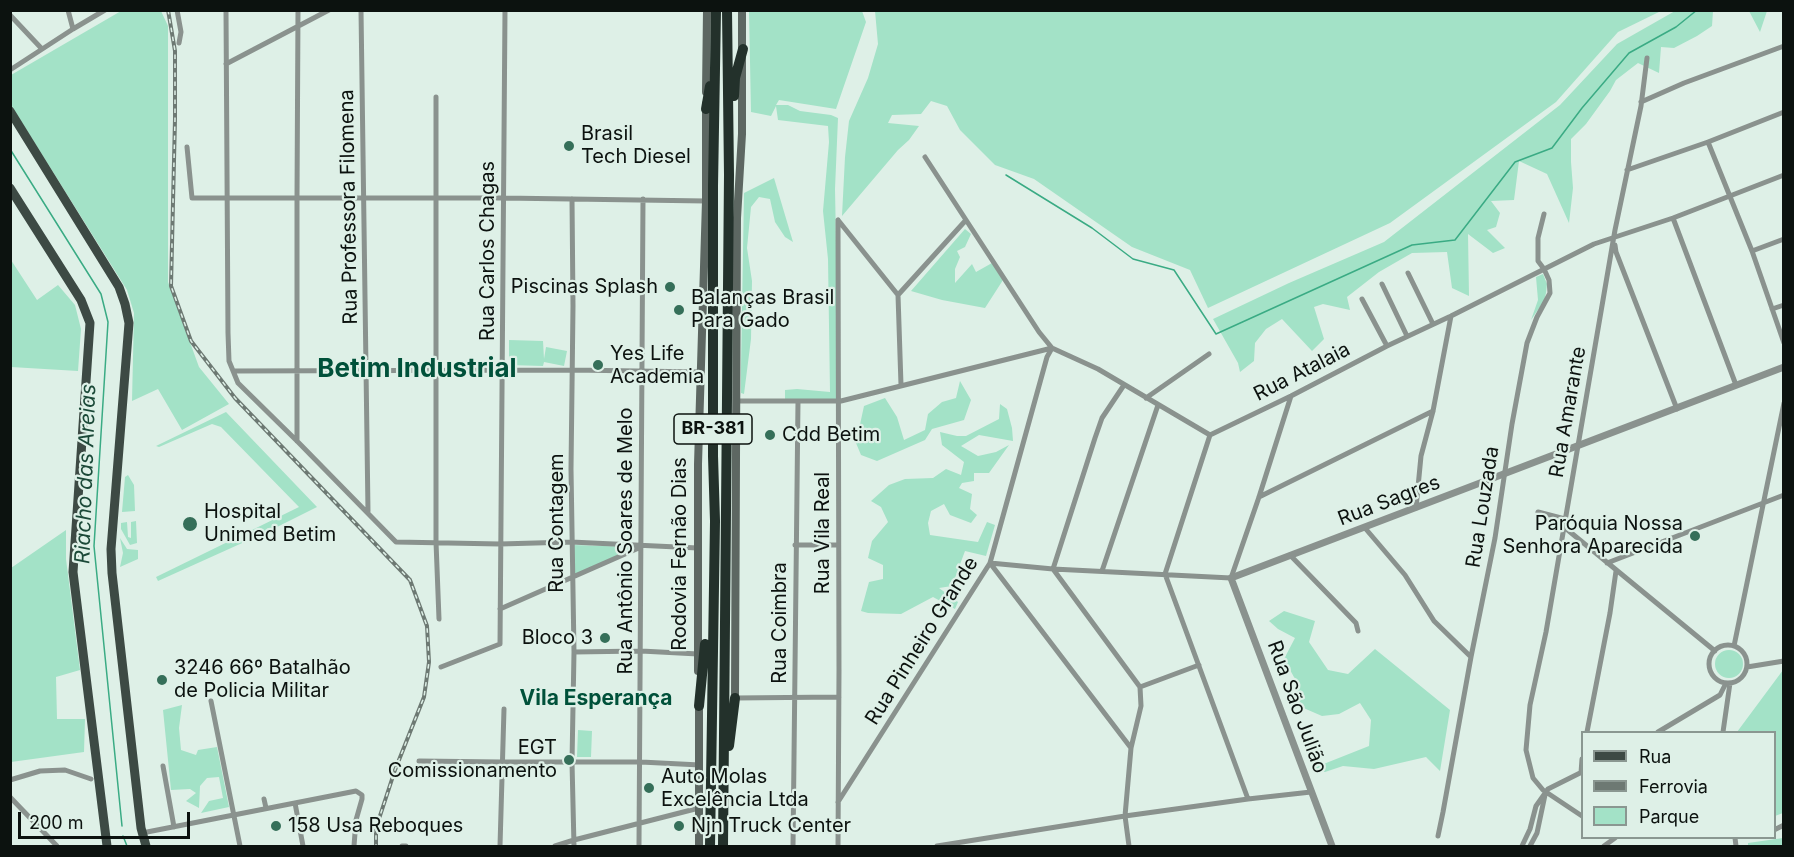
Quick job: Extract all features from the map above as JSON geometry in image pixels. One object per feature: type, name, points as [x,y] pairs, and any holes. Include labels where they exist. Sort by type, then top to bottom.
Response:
[{"type":"highway","name":"Rodovia Fernão Dias","points":[[710,846],[716,10]]},
{"type":"highway","name":"BR-381","points":[[723,846],[729,177],[727,10]]},
{"type":"highway","points":[[706,109],[716,50]]},
{"type":"highway","points":[[729,177],[735,78],[743,50]]},
{"type":"highway","points":[[699,706],[706,640],[710,545],[714,521]]},
{"type":"highway","name":"BR-381","points":[[723,800],[735,698]]},
{"type":"main road","name":"Rodovia Fernão Dias","points":[[699,846],[698,464],[706,201],[707,10]]},
{"type":"main road","name":"BR-381","points":[[735,698],[736,218],[742,134],[742,10]]},
{"type":"main road","points":[[10,111],[119,287],[129,323],[111,557],[142,833],[146,846]]},
{"type":"main road","points":[[10,188],[81,300],[90,324],[72,572],[107,846]]},
{"type":"street","points":[[68,10],[73,29]]},
{"type":"street","points":[[10,70],[105,10]]},
{"type":"street","points":[[177,10],[182,32],[180,43]]},
{"type":"street","points":[[226,10],[228,343],[229,361],[238,383],[396,542],[500,544],[571,542],[698,548]]},
{"type":"street","points":[[297,441],[298,10]]},
{"type":"street","points":[[226,64],[329,10]]},
{"type":"street","name":"Rua Professora Filomena","points":[[361,10],[368,512]]},
{"type":"street","name":"Rua Carlos Chagas","points":[[441,667],[500,644],[505,10]]},
{"type":"street","points":[[10,15],[42,49]]},
{"type":"street","points":[[1641,102],[1684,83],[1784,46]]},
{"type":"street","name":"Rua Amarante","points":[[1547,791],[1533,778],[1530,771],[1526,750],[1530,705],[1546,632],[1647,58]]},
{"type":"street","points":[[436,97],[436,542],[439,619]]},
{"type":"street","points":[[1627,170],[1708,142],[1784,112]]},
{"type":"street","points":[[1708,142],[1752,251],[1784,343]]},
{"type":"street","points":[[187,147],[192,198],[503,198],[706,201]]},
{"type":"street","points":[[925,157],[1038,333],[1052,348],[1098,369],[1210,435],[1165,574],[1248,799]]},
{"type":"street","name":"Rua Atalaia","points":[[1210,435],[1594,244],[1673,218],[1784,175]]},
{"type":"street","name":"Rua Contagem","points":[[572,199],[571,542],[574,652],[572,762],[574,843]]},
{"type":"street","name":"Rua Antônio Soares de Melo","points":[[639,846],[643,199]]},
{"type":"street","name":"Rua Louzada","points":[[1438,836],[1495,538],[1527,343],[1537,316],[1550,293],[1549,280],[1538,261],[1538,238],[1544,214]]},
{"type":"street","points":[[1673,218],[1736,385]]},
{"type":"street","name":"Rua Vila Real","points":[[838,846],[838,220],[898,295]]},
{"type":"street","points":[[901,385],[898,295],[966,220]]},
{"type":"street","points":[[1614,239],[1616,252],[1677,409]]},
{"type":"street","points":[[1752,251],[1784,239]]},
{"type":"street","points":[[1408,273],[1433,324]]},
{"type":"street","points":[[1382,284],[1407,336]]},
{"type":"street","points":[[1362,299],[1387,346]]},
{"type":"street","points":[[1772,309],[1784,305]]},
{"type":"street","points":[[1416,508],[1421,456],[1433,411],[1451,316]]},
{"type":"street","points":[[736,400],[838,401],[1052,348]]},
{"type":"street","name":"Rua Pinheiro Grande","points":[[838,803],[990,562],[1047,357],[1052,348]]},
{"type":"street","points":[[1146,398],[1209,354]]},
{"type":"street","name":"Rua Sagres","points":[[990,562],[1053,569],[1231,578],[1784,367]]},
{"type":"street","points":[[234,371],[503,369],[701,372]]},
{"type":"street","points":[[1124,385],[1102,418],[1053,569],[1140,687],[1141,706],[1131,748],[1125,816],[1130,846]]},
{"type":"street","points":[[1231,578],[1291,396]]},
{"type":"street","name":"Rua Coimbra","points":[[793,846],[798,401]]},
{"type":"street","points":[[1734,646],[1762,504],[1780,433],[1784,403]]},
{"type":"street","points":[[1102,571],[1158,405]]},
{"type":"street","points":[[1259,497],[1433,411]]},
{"type":"street","points":[[1607,563],[1784,495]]},
{"type":"street","points":[[1538,512],[1565,519]]},
{"type":"street","points":[[1564,527],[1714,651]]},
{"type":"street","points":[[1365,528],[1405,575],[1434,621],[1471,657]]},
{"type":"street","points":[[795,545],[838,545]]},
{"type":"street","points":[[500,609],[642,546]]},
{"type":"street","points":[[1290,555],[1356,623],[1358,631]]},
{"type":"street","points":[[990,562],[1131,748]]},
{"type":"street","points":[[1587,731],[1616,571]]},
{"type":"street","name":"Rua São Julião","points":[[1231,578],[1330,846]]},
{"type":"street","points":[[1660,731],[1719,695],[1728,683],[1741,678],[1747,667],[1746,656],[1739,648],[1724,645],[1714,651],[1709,668],[1715,678],[1728,683]]},
{"type":"street","points":[[574,652],[641,651],[698,654]]},
{"type":"street","points":[[1747,667],[1784,662]]},
{"type":"street","points":[[1140,687],[1199,665]]},
{"type":"street","points":[[1723,731],[1728,683]]},
{"type":"street","points":[[735,698],[839,697]]},
{"type":"street","points":[[211,701],[240,846]]},
{"type":"street","points":[[500,846],[504,709]]},
{"type":"street","points":[[419,760],[641,762],[700,765]]},
{"type":"street","points":[[163,766],[174,827]]},
{"type":"street","points":[[10,780],[40,771],[65,770],[91,779]]},
{"type":"street","points":[[1522,846],[1530,829],[1536,806],[1547,791],[1581,773]]},
{"type":"street","points":[[142,833],[352,791],[360,792],[362,795],[356,820],[354,846]]},
{"type":"street","points":[[1547,791],[1581,815]]},
{"type":"street","points":[[1530,846],[1537,833],[1547,791]]},
{"type":"street","points":[[937,846],[1125,816],[1311,792]]},
{"type":"street","points":[[10,797],[57,846]]},
{"type":"street","points":[[264,799],[266,808]]},
{"type":"street","points":[[295,803],[303,846]]},
{"type":"street","points":[[242,804],[244,813]]},
{"type":"street","points":[[555,846],[574,843],[640,822],[699,808]]},
{"type":"green space","points":[[875,10],[1661,11],[1618,32],[1556,102],[1390,223],[1208,308],[1190,270],[1132,247],[1034,179],[995,165],[960,130],[947,106],[931,101],[921,114],[892,115],[888,123],[919,126],[842,216],[849,121],[868,78],[878,44]]},
{"type":"green space","points":[[121,11],[161,11],[168,26],[168,282],[199,367],[229,404],[182,430],[158,389],[132,401],[134,313],[127,290],[11,105],[11,75]]},
{"type":"green space","points":[[749,11],[862,11],[866,22],[836,109],[779,100],[776,105],[788,105],[800,111],[838,118],[835,189],[839,399],[785,399],[785,390],[830,392],[828,259],[823,211],[829,142],[828,126],[778,120],[776,106],[771,116],[751,112]]},
{"type":"green space","points":[[1675,11],[1713,11],[1712,26],[1674,48],[1661,47],[1659,73],[1638,63],[1616,80],[1586,124],[1571,139],[1573,188],[1569,223],[1547,174],[1519,161],[1514,200],[1491,201],[1500,213],[1496,227],[1487,230],[1505,248],[1493,253],[1468,234],[1469,296],[1452,288],[1447,252],[1412,253],[1379,272],[1347,297],[1350,310],[1323,304],[1314,307],[1324,339],[1312,351],[1282,319],[1266,329],[1255,343],[1254,361],[1240,372],[1238,363],[1213,319],[1384,242],[1560,105],[1617,44]]},
{"type":"green space","points":[[1749,11],[1767,11],[1760,32]]},
{"type":"green space","points":[[774,178],[793,242],[785,237],[775,222],[770,199],[759,197],[751,207],[747,248],[752,281],[751,339],[744,394],[741,393],[741,367],[744,193]]},
{"type":"green space","points":[[965,229],[971,234],[965,247],[957,251],[960,257],[955,269],[955,283],[972,264],[976,272],[992,263],[1003,280],[985,308],[942,300],[911,291]]},
{"type":"green space","points":[[11,260],[37,300],[58,285],[75,305],[81,329],[78,371],[11,367]]},
{"type":"green space","points":[[1543,274],[1547,284],[1544,301],[1531,320],[1538,300],[1536,277]]},
{"type":"green space","points":[[509,340],[543,341],[544,359],[546,347],[567,351],[564,366],[544,362],[543,366],[509,365]]},
{"type":"green space","points":[[960,381],[971,400],[964,420],[932,429],[925,440],[877,461],[861,455],[856,443],[864,406],[885,398],[897,417],[904,440],[925,430],[928,414],[942,402],[956,398]]},
{"type":"green space","points":[[1000,404],[1007,409],[1013,441],[979,435],[961,446],[978,456],[996,452],[1009,445],[989,473],[974,473],[974,481],[962,483],[959,488],[972,494],[970,509],[977,515],[971,523],[950,515],[944,504],[931,511],[928,523],[930,535],[978,542],[987,522],[995,525],[986,556],[965,551],[952,586],[939,588],[958,602],[955,609],[933,597],[901,614],[861,611],[869,582],[883,579],[883,565],[868,558],[872,541],[888,522],[881,507],[871,501],[889,485],[905,479],[933,478],[946,469],[961,475],[964,462],[942,445],[940,432],[966,436],[999,419]]},
{"type":"green space","points":[[226,412],[317,507],[158,581],[156,577],[299,507],[221,427],[212,424],[159,447],[156,446]]},
{"type":"green space","points":[[128,475],[134,485],[135,511],[122,512],[125,477]]},
{"type":"green space","points":[[136,521],[137,543],[130,545],[121,529],[121,523],[127,522],[128,537],[131,538],[131,522]]},
{"type":"green space","points":[[66,530],[66,559],[80,670],[56,677],[57,719],[85,719],[84,752],[11,762],[11,568]]},
{"type":"green space","points":[[120,538],[127,549],[138,550],[138,559],[120,567],[123,553]]},
{"type":"green space","points":[[573,545],[635,547],[573,576]]},
{"type":"green space","points":[[1284,611],[1315,621],[1309,642],[1328,670],[1348,674],[1375,649],[1450,710],[1440,771],[1426,757],[1374,769],[1343,766],[1325,772],[1311,769],[1369,746],[1371,720],[1360,703],[1339,714],[1322,716],[1285,700],[1300,688],[1284,659],[1295,638],[1269,621]]},
{"type":"green space","points":[[1729,650],[1739,654],[1743,664],[1739,674],[1729,678],[1719,674],[1715,664],[1719,654]]},
{"type":"green space","points":[[1783,670],[1783,813],[1776,816],[1776,731],[1738,731]]},
{"type":"green space","points":[[182,705],[179,728],[181,750],[196,755],[198,750],[217,747],[229,807],[201,813],[209,801],[223,798],[219,777],[207,778],[200,786],[199,808],[186,801],[196,793],[190,789],[171,790],[163,710]]},
{"type":"green space","points":[[578,730],[592,731],[591,757],[577,757]]},
{"type":"green space","points":[[1783,838],[1783,846],[1748,846],[1748,843]]},
{"type":"waterway","points":[[1006,175],[1092,228],[1133,259],[1174,270],[1216,334],[1412,245],[1455,240],[1515,162],[1552,148],[1582,108],[1629,53],[1676,27],[1697,10]]},
{"type":"waterway","name":"Riacho das Areias","points":[[10,149],[101,294],[108,322],[94,546],[122,826]]},
{"type":"waterway","name":"Riacho das Areias","points":[[123,836],[127,846]]},
{"type":"railway","points":[[168,10],[175,51],[171,286],[191,341],[235,398],[410,580],[427,626],[429,662],[424,697],[395,770],[376,828],[376,846]]},
{"type":"place","name":"Brasil Tech Diesel","points":[[569,146]]},
{"type":"place","name":"Piscinas Splash","points":[[670,287]]},
{"type":"place","name":"Balanças Brasil Para Gado","points":[[679,310]]},
{"type":"place","name":"Yes Life Academia","points":[[598,365]]},
{"type":"place","name":"Cdd Betim","points":[[770,435]]},
{"type":"place","name":"Hospital Unimed Betim","points":[[190,524]]},
{"type":"place","name":"Paróquia Nossa Senhora Aparecida","points":[[1695,536]]},
{"type":"place","name":"Bloco 3","points":[[605,638]]},
{"type":"place","name":"3246 66º Batalhão de Policia Militar","points":[[162,680]]},
{"type":"place","name":"EGT Comissionamento","points":[[569,760]]},
{"type":"place","name":"Auto Molas Excelência Ltda","points":[[649,788]]},
{"type":"place","name":"158 Usa Reboques","points":[[276,826]]},
{"type":"place","name":"Njn Truck Center","points":[[679,826]]},
{"type":"district","name":"Betim Industrial","points":[[417,369]]},
{"type":"district","name":"Vila Esperança","points":[[596,699]]}]
